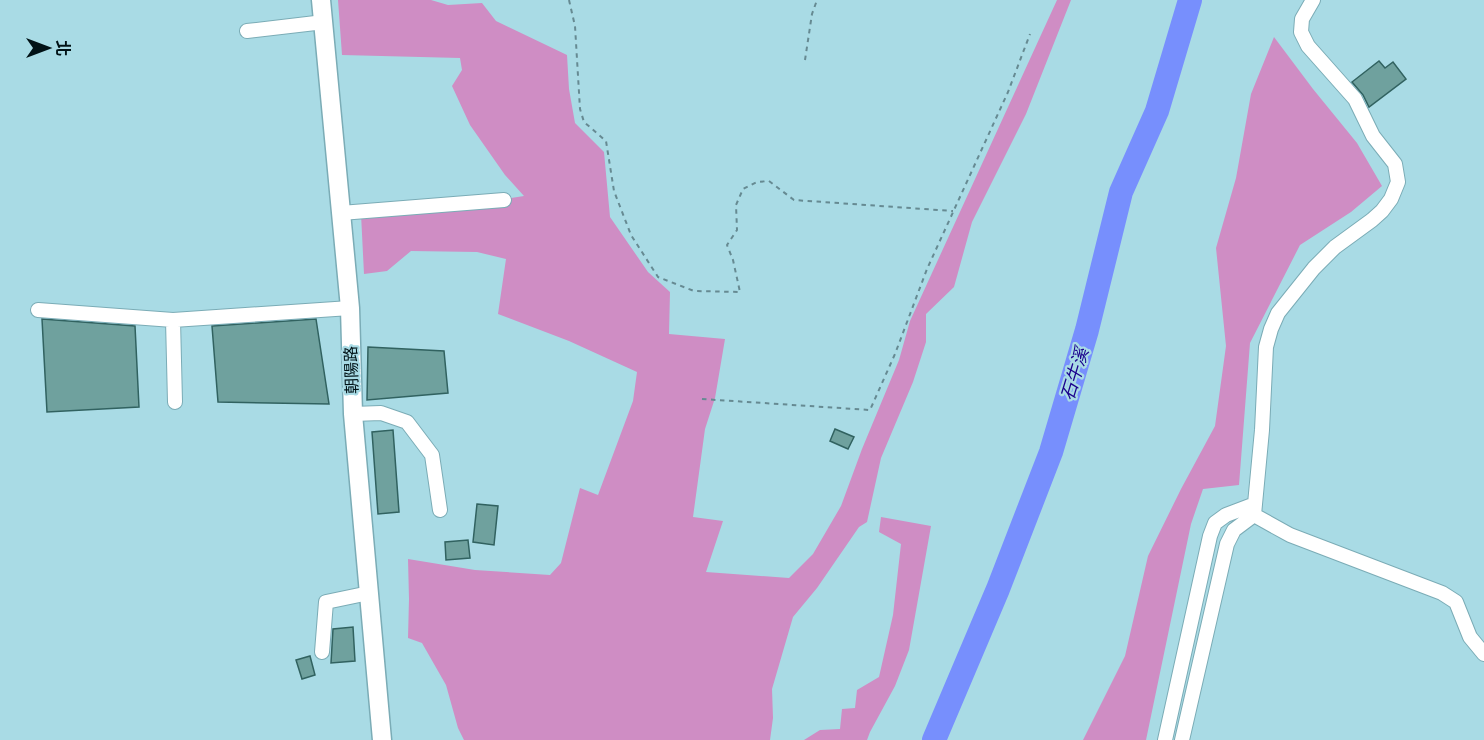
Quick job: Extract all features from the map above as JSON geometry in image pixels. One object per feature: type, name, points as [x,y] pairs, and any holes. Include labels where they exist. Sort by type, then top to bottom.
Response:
[{"type":"main road","name":"朝陽路","points":[[321,0],[350,308],[353,414],[382,740]]},
{"type":"street","points":[[1182,740],[1227,544],[1234,530],[1255,510],[1266,347],[1278,313],[1314,268],[1335,247],[1382,211],[1391,199],[1398,182],[1395,164],[1373,136],[1354,99],[1308,46],[1301,32],[1302,19],[1312,0]]},
{"type":"street","points":[[247,31],[324,22]]},
{"type":"street","points":[[341,213],[504,200]]},
{"type":"street","points":[[38,310],[173,320],[350,308]]},
{"type":"street","points":[[173,320],[176,402]]},
{"type":"street","points":[[353,414],[381,413],[407,422],[432,455],[440,510]]},
{"type":"street","points":[[1165,740],[1210,536],[1215,523],[1226,515],[1255,510],[1290,535],[1442,593],[1456,602],[1470,637],[1484,654]]},
{"type":"street","points":[[322,652],[326,602],[369,593]]},
{"type":"path","points":[[569,0],[574,26],[580,109],[584,122],[606,141],[614,191],[631,235],[658,277],[694,291],[740,292],[727,245],[737,231],[736,205],[743,189],[757,182],[769,181],[794,200],[953,211]]},
{"type":"path","points":[[805,60],[812,14],[817,0]]},
{"type":"path","points":[[702,399],[870,410],[895,354],[927,269],[1008,92],[1030,34]]},
{"type":"shaded area","points":[[338,0],[431,0],[448,5],[482,3],[496,21],[567,55],[569,89],[575,123],[604,152],[610,217],[648,272],[670,292],[669,334],[725,339],[715,398],[705,429],[693,517],[723,521],[706,572],[789,578],[813,554],[841,506],[899,360],[910,321],[1057,0],[1071,0],[1026,114],[972,222],[954,287],[926,314],[926,342],[913,382],[881,458],[867,522],[859,527],[817,588],[793,617],[772,689],[773,718],[770,740],[464,740],[458,728],[446,685],[422,643],[408,638],[408,559],[475,570],[550,575],[561,563],[580,488],[598,495],[633,401],[637,372],[569,341],[498,314],[506,259],[477,252],[411,251],[387,271],[364,274],[361,214],[420,212],[524,196],[505,175],[470,125],[452,86],[462,70],[460,58],[342,55]]},
{"type":"shaded area","points":[[1274,37],[1357,143],[1382,186],[1351,212],[1300,245],[1250,343],[1239,485],[1203,489],[1191,524],[1146,740],[1083,740],[1125,656],[1148,556],[1215,426],[1226,346],[1216,248],[1236,178],[1251,94]]},
{"type":"shaded area","points":[[881,517],[931,526],[909,650],[895,686],[867,740],[804,740],[820,730],[840,729],[842,709],[855,708],[857,690],[879,677],[893,615],[901,544],[879,532]]},
{"type":"building","points":[[1379,61],[1385,68],[1393,62],[1406,79],[1369,107],[1352,82]]},
{"type":"building","points":[[42,319],[135,326],[139,407],[47,412]]},
{"type":"building","points":[[316,319],[329,404],[218,402],[212,326]]},
{"type":"building","points":[[368,347],[444,351],[448,393],[367,400]]},
{"type":"building","points":[[835,429],[854,437],[848,449],[830,441]]},
{"type":"building","points":[[393,430],[399,512],[378,514],[372,432]]},
{"type":"building","points":[[477,504],[498,506],[494,545],[473,542]]},
{"type":"building","points":[[468,540],[470,558],[446,560],[445,542]]},
{"type":"building","points":[[353,627],[355,661],[331,663],[333,629]]},
{"type":"building","points":[[310,656],[315,675],[302,679],[296,660]]},
{"type":"waterway","name":"石牛溪","points":[[934,740],[998,589],[1051,452],[1087,330],[1121,192],[1157,111],[1190,0]]}]
